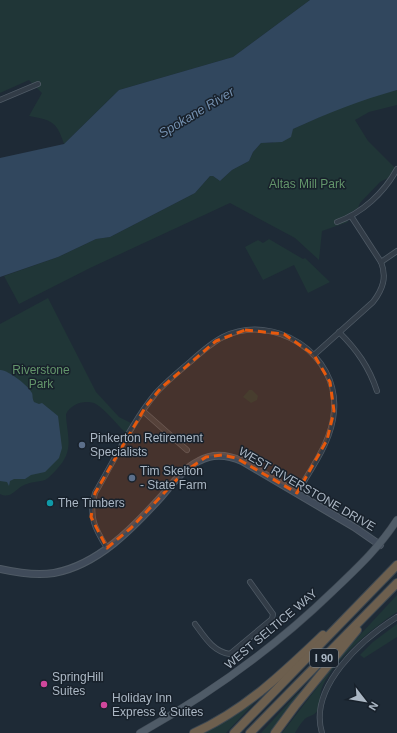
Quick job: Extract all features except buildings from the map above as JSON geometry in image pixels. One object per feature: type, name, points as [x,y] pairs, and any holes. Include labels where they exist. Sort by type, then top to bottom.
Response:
[{"type":"highway","name":"I 90","points":[[234,733],[397,565]]},
{"type":"highway","name":"I 90","points":[[250,733],[397,583]]},
{"type":"highway","name":"I 90","points":[[275,733],[294,706],[397,583]]},
{"type":"highway","points":[[194,733],[217,722],[244,705],[371,592]]},
{"type":"main road","name":"WEST SELTICE WAY","points":[[140,733],[195,701],[261,655],[320,604],[380,545],[397,520]]},
{"type":"street","points":[[0,100],[38,84]]},
{"type":"street","points":[[337,222],[351,216],[375,198],[397,169]]},
{"type":"street","points":[[314,355],[380,292],[384,276],[381,262],[351,216]]},
{"type":"street","points":[[381,262],[397,251]]},
{"type":"street","points":[[107,548],[95,530],[91,517],[95,493],[143,411],[161,388],[208,346],[225,336],[252,330],[271,331],[294,339],[314,355],[330,382],[334,411],[327,440],[297,493]]},
{"type":"street","points":[[339,332],[361,356],[370,371],[377,391]]},
{"type":"street","points":[[143,411],[187,450]]},
{"type":"street","name":"WEST RIVERSTONE DRIVE","points":[[0,569],[37,575],[54,573],[84,563],[107,548],[135,524],[191,465],[206,457],[222,455],[236,458],[354,527],[380,545]]},
{"type":"street","points":[[195,624],[212,646],[230,654],[272,619],[273,614],[250,582]]},
{"type":"street","points":[[322,733],[319,715],[326,689],[339,669],[357,649],[397,617]]},
{"type":"highlighted area","points":[[245,330],[284,334],[314,355],[330,382],[334,411],[327,440],[297,493],[236,458],[222,455],[206,457],[184,472],[131,528],[107,548],[91,517],[95,493],[146,406],[161,388],[216,341]]},
{"type":"green space","points":[[0,0],[310,0],[233,57],[119,90],[64,144],[59,131],[52,123],[43,119],[29,116],[42,93],[29,80],[0,93]]},
{"type":"green space","name":"Altas Mill Park","points":[[397,90],[397,105],[369,112],[355,120],[368,141],[395,168],[388,178],[380,182],[360,203],[358,208],[345,216],[348,222],[322,231],[319,260],[295,238],[230,203],[90,268],[19,304],[4,276],[58,257],[96,239],[110,237],[195,193],[210,176],[213,176],[220,181],[232,170],[249,161],[253,152],[261,143],[272,143],[293,129],[339,108],[367,98]]},
{"type":"green space","points":[[269,239],[303,259],[305,258],[330,282],[308,293],[294,265],[263,280],[245,247],[258,240],[263,243]]},
{"type":"green space","name":"Riverstone Park","points":[[48,298],[96,392],[119,417],[131,423],[126,433],[96,404],[83,402],[75,405],[68,410],[66,414],[69,443],[63,462],[45,480],[22,486],[7,496],[0,494],[0,324]]},
{"type":"green space","points":[[249,390],[252,390],[258,396],[257,400],[251,403],[243,397]]},
{"type":"green space","points":[[397,595],[397,612],[356,644],[329,675],[323,685],[320,694],[319,706],[316,713],[306,718],[295,733],[282,733],[346,650]]},
{"type":"green space","points":[[397,624],[397,637],[364,658],[360,655],[373,642]]},
{"type":"green space","points":[[298,693],[300,695],[270,733],[261,733]]},
{"type":"green space","points":[[254,703],[226,733],[205,733]]},
{"type":"water","name":"Spokane River","points":[[310,0],[397,0],[397,90],[345,107],[293,129],[291,137],[282,142],[261,143],[253,152],[249,161],[232,170],[220,181],[213,176],[210,176],[195,193],[110,237],[96,239],[58,257],[0,277],[0,158],[64,144],[119,90],[233,57]]},
{"type":"water","points":[[0,370],[8,372],[22,382],[32,393],[34,402],[39,404],[42,403],[58,416],[62,448],[59,458],[45,472],[31,475],[25,479],[14,479],[10,481],[9,486],[7,482],[0,481]]},
{"type":"place","name":"Pinkerton Retirement Specialists","points":[[82,445]]},
{"type":"place","name":"Tim Skelton - State Farm","points":[[132,478]]},
{"type":"place","name":"The Timbers","points":[[50,503]]},
{"type":"place","name":"SpringHill Suites","points":[[44,684]]},
{"type":"place","name":"Holiday Inn Express & Suites","points":[[104,705]]}]
